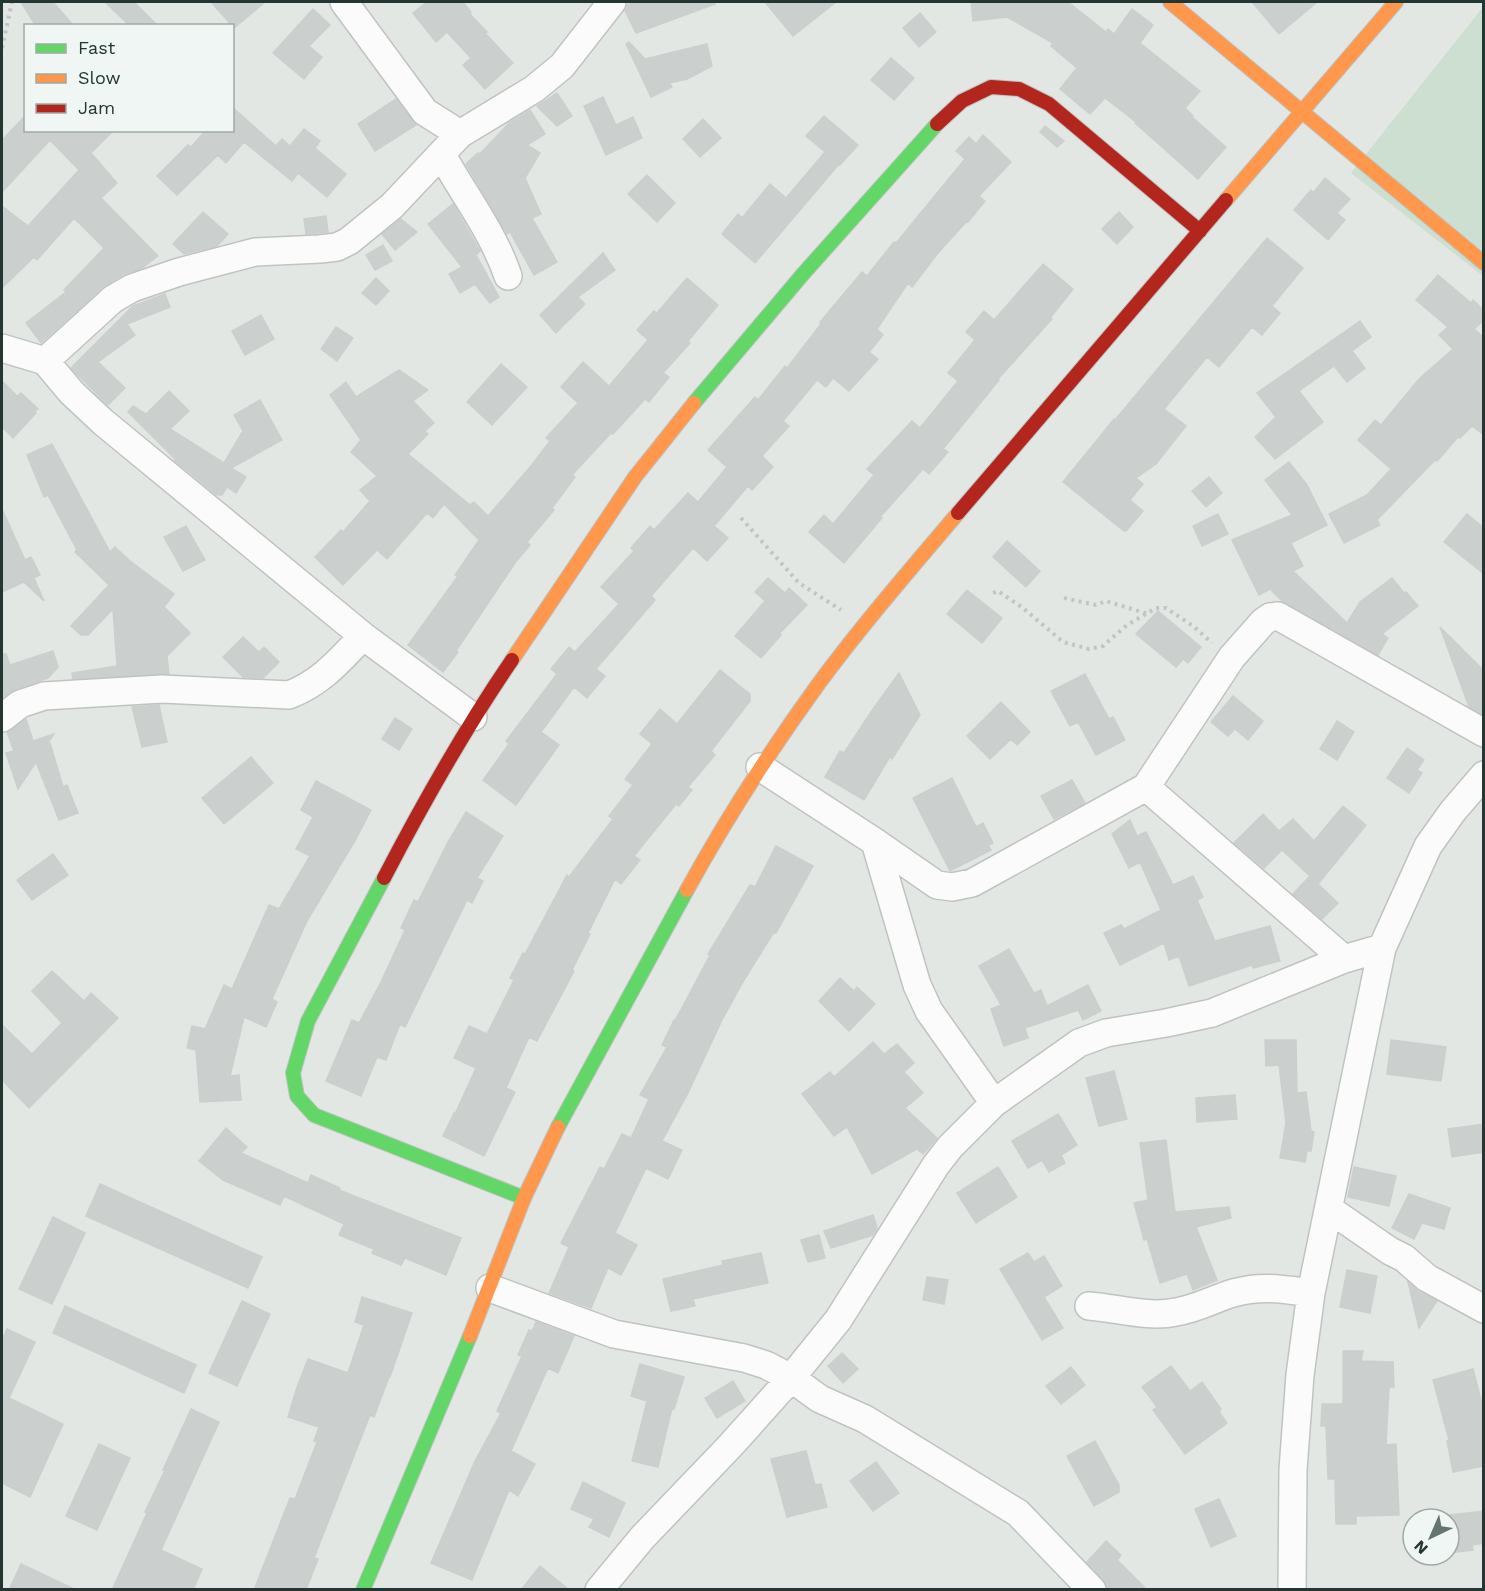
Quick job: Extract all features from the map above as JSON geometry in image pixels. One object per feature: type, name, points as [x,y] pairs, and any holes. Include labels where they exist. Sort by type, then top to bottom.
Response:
[{"type":"street","points":[[344,2],[425,112],[460,134]]},
{"type":"street","points":[[45,361],[113,299],[132,288],[179,272],[255,252],[320,249],[337,247],[349,241],[392,206],[460,134],[550,77],[568,59],[612,2]]},
{"type":"street","points":[[1170,2],[1484,263]]},
{"type":"street","points":[[363,1590],[490,1288],[524,1198],[569,1104],[716,839],[760,767],[818,685],[866,623],[981,485],[1396,2]]},
{"type":"street","points":[[524,1198],[314,1115],[297,1096],[294,1073],[308,1021],[433,785],[473,717],[629,486],[677,423],[803,274],[932,129],[962,101],[991,87],[1019,89],[1048,104],[1200,231]]},
{"type":"street","points":[[442,155],[489,233],[508,276]]},
{"type":"street","points":[[2,348],[45,361],[72,393],[103,422],[363,636],[473,717]]},
{"type":"street","points":[[760,767],[937,885],[952,887],[972,883],[1146,787],[1233,657],[1270,616],[1278,616],[1484,733]]},
{"type":"street","points":[[2,718],[20,704],[44,696],[162,689],[290,695],[309,687],[324,677],[363,636]]},
{"type":"street","points":[[1292,1590],[1293,1470],[1300,1375],[1311,1293],[1382,948],[1428,846],[1453,811],[1484,775]]},
{"type":"street","points":[[1146,787],[1344,959]]},
{"type":"street","points":[[875,842],[910,966],[929,1011],[994,1103]]},
{"type":"street","points":[[600,1589],[642,1538],[792,1378],[838,1320],[936,1165],[950,1147],[994,1103],[1079,1043],[1106,1034],[1212,1012],[1344,959],[1382,948]]},
{"type":"street","points":[[1329,1209],[1404,1258],[1427,1278],[1484,1309]]},
{"type":"street","points":[[1089,1306],[1165,1313],[1192,1308],[1234,1293],[1255,1289],[1273,1287],[1311,1293]]},
{"type":"street","points":[[490,1288],[614,1334],[744,1358],[792,1378],[820,1399],[865,1419],[1018,1513],[1092,1590]]},
{"type":"path","points":[[2,48],[12,2]]},
{"type":"path","points":[[741,518],[799,583],[831,605],[866,623]]},
{"type":"path","points":[[993,593],[998,591],[1023,608],[1063,642],[1089,649],[1103,646],[1127,625],[1156,608],[1166,608],[1233,657]]},
{"type":"path","points":[[1064,598],[1096,605],[1106,601],[1148,614]]},
{"type":"green space","points":[[1483,7],[1483,276],[1351,173]]},
{"type":"building","points":[[21,2],[53,2],[72,24],[35,24]]},
{"type":"building","points":[[105,2],[134,2],[156,24],[128,24]]},
{"type":"building","points":[[211,2],[265,2],[234,28],[234,24],[230,24]]},
{"type":"building","points":[[427,2],[463,2],[471,12],[470,14],[487,32],[485,33],[513,63],[485,89],[463,65],[471,58],[447,32],[436,42],[413,13]]},
{"type":"building","points":[[634,2],[714,2],[715,4],[636,33],[625,11],[627,5]]},
{"type":"building","points":[[765,2],[836,2],[793,36]]},
{"type":"building","points":[[971,2],[1068,2],[1106,32],[1108,29],[1114,34],[1132,9],[1153,25],[1140,43],[1200,91],[1185,108],[1226,147],[1198,179],[1136,122],[1105,98],[1090,114],[1060,89],[1077,68],[1051,46],[1053,43],[1007,17],[973,21]]},
{"type":"building","points":[[1252,2],[1317,2],[1279,34]]},
{"type":"building","points":[[313,9],[330,25],[309,46],[322,57],[304,79],[273,53]]},
{"type":"building","points":[[920,13],[936,32],[919,47],[903,28]]},
{"type":"building","points":[[629,42],[645,59],[707,44],[712,66],[687,79],[669,83],[672,87],[651,97],[626,44]]},
{"type":"building","points":[[891,58],[914,78],[894,100],[871,80]]},
{"type":"building","points":[[557,93],[572,116],[557,126],[537,106]]},
{"type":"building","points":[[603,97],[616,125],[633,117],[642,138],[606,155],[584,106]]},
{"type":"building","points":[[396,99],[416,125],[375,151],[358,124]]},
{"type":"building","points":[[234,109],[276,146],[282,139],[290,146],[304,129],[320,141],[315,148],[346,174],[327,197],[298,173],[292,181],[244,142],[226,163],[218,155],[177,195],[157,176],[188,145],[191,147],[204,132],[234,132]]},
{"type":"building","points":[[530,110],[545,134],[527,145],[540,153],[525,178],[541,214],[532,218],[557,262],[534,275],[510,232],[507,234],[466,164],[478,153],[480,154],[510,122]]},
{"type":"building","points":[[824,116],[858,145],[839,164],[755,263],[722,234],[738,214],[742,218],[770,184],[786,198],[825,152],[806,136]]},
{"type":"building","points":[[24,117],[24,132],[112,132],[91,153],[117,183],[101,198],[158,256],[142,268],[124,274],[103,287],[41,343],[26,323],[66,292],[64,290],[104,248],[74,218],[37,260],[34,257],[2,288],[2,206],[28,226],[79,170],[50,140],[2,192],[2,140]]},
{"type":"building","points":[[703,119],[721,138],[700,157],[683,139]]},
{"type":"building","points":[[1045,126],[1064,141],[1057,147],[1040,132]]},
{"type":"building","points":[[983,135],[1011,162],[979,196],[985,201],[968,222],[938,253],[912,287],[908,283],[877,329],[883,335],[869,352],[878,359],[849,391],[833,378],[826,387],[817,380],[783,421],[789,426],[762,456],[773,467],[752,490],[748,486],[714,526],[728,538],[707,561],[693,548],[651,596],[655,600],[596,669],[605,676],[587,698],[574,687],[541,732],[559,745],[516,805],[483,780],[509,744],[506,741],[557,674],[551,669],[569,647],[575,652],[619,604],[601,587],[634,551],[631,548],[650,526],[654,530],[688,493],[698,502],[727,467],[708,450],[755,397],[758,400],[785,366],[787,368],[821,324],[820,322],[862,272],[867,276],[894,242],[896,243],[965,159],[956,151],[969,137],[976,144]]},
{"type":"building","points":[[647,175],[675,203],[657,222],[628,194]]},
{"type":"building","points":[[1325,178],[1350,199],[1337,213],[1345,220],[1328,240],[1294,210],[1311,190],[1313,193]]},
{"type":"building","points":[[453,204],[480,251],[476,255],[499,297],[490,303],[475,284],[460,293],[449,274],[462,267],[428,224]]},
{"type":"building","points":[[203,212],[228,234],[217,246],[184,254],[173,244]]},
{"type":"building","points":[[1119,212],[1133,227],[1117,244],[1102,229]]},
{"type":"building","points":[[326,216],[328,232],[306,234],[304,219]]},
{"type":"building","points":[[401,219],[417,232],[395,250],[382,234]]},
{"type":"building","points":[[1267,238],[1303,268],[1272,306],[1280,313],[1262,335],[1252,327],[1219,367],[1207,357],[1164,409],[1186,426],[1156,464],[1136,478],[1143,484],[1130,500],[1143,511],[1124,531],[1063,482]]},
{"type":"building","points":[[383,245],[392,261],[375,270],[366,255]]},
{"type":"building","points":[[603,253],[615,270],[578,297],[585,304],[556,333],[540,315]]},
{"type":"building","points":[[1043,264],[1073,289],[1050,318],[1052,319],[998,379],[943,449],[948,452],[929,474],[923,469],[881,516],[882,518],[844,563],[809,532],[824,515],[833,524],[874,475],[867,469],[912,421],[920,428],[958,381],[948,373],[975,340],[966,332],[984,311],[994,320]]},
{"type":"building","points":[[1438,275],[1471,303],[1473,300],[1484,311],[1484,320],[1474,329],[1484,338],[1484,435],[1472,426],[1460,438],[1458,437],[1377,520],[1380,525],[1344,543],[1329,514],[1367,495],[1391,469],[1358,440],[1375,420],[1381,425],[1419,379],[1453,349],[1439,335],[1448,327],[1416,300]]},
{"type":"building","points":[[376,278],[389,291],[376,305],[362,293]]},
{"type":"building","points":[[687,278],[718,305],[688,341],[690,343],[663,373],[669,377],[649,402],[645,399],[572,475],[575,477],[552,508],[554,510],[527,542],[530,545],[515,563],[443,672],[408,645],[458,576],[455,575],[479,540],[444,504],[433,518],[427,513],[387,559],[377,550],[343,585],[315,557],[341,530],[343,532],[370,501],[360,490],[377,476],[351,452],[361,440],[330,395],[346,382],[356,397],[399,370],[428,390],[413,401],[434,423],[425,431],[428,434],[408,454],[470,505],[474,502],[488,516],[550,441],[546,438],[578,403],[561,387],[583,362],[609,386],[648,340],[637,330],[654,311],[657,313]]},
{"type":"building","points":[[165,294],[170,307],[127,324],[135,335],[98,362],[125,388],[108,405],[71,368],[133,306]]},
{"type":"building","points":[[261,315],[274,339],[245,355],[232,331]]},
{"type":"building","points":[[1360,321],[1371,337],[1352,351],[1365,368],[1347,382],[1334,366],[1299,391],[1323,422],[1275,459],[1255,437],[1276,417],[1257,393]]},
{"type":"building","points":[[336,327],[353,338],[337,361],[321,349]]},
{"type":"building","points":[[501,364],[527,387],[492,425],[467,402]]},
{"type":"building","points":[[2,381],[17,396],[21,393],[38,409],[13,438],[2,427]]},
{"type":"building","points":[[169,391],[189,411],[170,429],[224,463],[243,431],[234,415],[260,400],[282,440],[231,468],[246,477],[236,493],[227,487],[222,495],[217,495],[174,460],[128,412],[133,406],[146,414]]},
{"type":"building","points":[[52,444],[110,552],[115,547],[174,594],[164,607],[190,633],[167,656],[169,674],[73,679],[72,673],[117,666],[113,609],[88,635],[81,635],[71,626],[109,585],[75,552],[77,550],[48,495],[44,497],[27,455]]},
{"type":"building","points":[[1289,462],[1307,485],[1327,525],[1291,543],[1303,566],[1293,571],[1347,623],[1360,602],[1392,578],[1418,606],[1382,634],[1388,638],[1378,655],[1282,601],[1270,589],[1259,595],[1232,540],[1292,515],[1265,480]]},
{"type":"building","points":[[1209,477],[1222,493],[1206,507],[1192,491]]},
{"type":"building","points":[[2,509],[25,560],[31,557],[40,575],[34,578],[44,601],[24,582],[2,592]]},
{"type":"building","points":[[1218,514],[1228,534],[1202,546],[1193,526]]},
{"type":"building","points":[[1467,514],[1484,528],[1484,574],[1444,542]]},
{"type":"building","points":[[186,526],[205,560],[183,571],[164,537]]},
{"type":"building","points":[[1007,541],[1040,571],[1026,587],[993,557]]},
{"type":"building","points":[[768,578],[785,593],[789,588],[807,605],[779,634],[781,635],[761,658],[735,636],[765,601],[755,592]]},
{"type":"building","points":[[967,590],[1002,618],[982,643],[947,614]]},
{"type":"building","points":[[1158,611],[1201,647],[1188,663],[1183,659],[1176,667],[1136,634]]},
{"type":"building","points":[[1440,627],[1484,671],[1484,715],[1469,707]]},
{"type":"building","points":[[243,637],[259,652],[264,647],[279,662],[263,678],[243,677],[223,657]]},
{"type":"building","points":[[53,651],[58,667],[48,678],[15,689],[2,698],[2,654],[6,654],[10,665]]},
{"type":"building","points":[[720,670],[750,694],[750,701],[711,751],[715,755],[688,787],[692,790],[679,806],[676,804],[634,856],[640,860],[621,884],[615,879],[588,933],[590,934],[572,970],[574,971],[537,1041],[529,1037],[506,1088],[515,1092],[484,1156],[443,1136],[476,1068],[454,1058],[469,1026],[487,1034],[514,980],[510,978],[567,875],[569,877],[613,819],[609,816],[633,785],[625,779],[652,744],[640,734],[660,709],[677,724]]},
{"type":"building","points":[[899,673],[920,715],[892,759],[891,755],[864,800],[825,777],[840,751],[844,753]]},
{"type":"building","points":[[1085,674],[1109,719],[1113,717],[1125,740],[1096,755],[1078,722],[1070,726],[1051,691]]},
{"type":"building","points":[[1233,696],[1263,721],[1248,740],[1235,729],[1228,736],[1211,722]]},
{"type":"building","points":[[1001,702],[1030,732],[1017,745],[1011,739],[990,759],[967,736]]},
{"type":"building","points":[[159,705],[167,742],[142,747],[132,707]]},
{"type":"building","points":[[395,718],[412,729],[399,750],[382,739]]},
{"type":"building","points":[[26,719],[33,741],[54,734],[47,744],[50,743],[63,787],[67,785],[78,813],[59,820],[36,762],[18,789],[6,753],[14,751],[7,732]]},
{"type":"building","points":[[1337,721],[1354,732],[1337,760],[1320,749]]},
{"type":"building","points":[[1407,748],[1424,760],[1417,770],[1422,773],[1409,793],[1387,778]]},
{"type":"building","points":[[251,757],[273,783],[224,824],[202,798]]},
{"type":"building","points":[[952,778],[976,827],[983,823],[993,843],[988,845],[991,850],[950,871],[913,798]]},
{"type":"building","points":[[1072,780],[1085,803],[1054,819],[1041,796]]},
{"type":"building","points":[[316,781],[371,810],[307,921],[272,999],[277,1002],[266,1027],[244,1017],[230,1076],[239,1075],[241,1100],[200,1102],[196,1050],[187,1048],[192,1026],[205,1029],[224,985],[232,989],[269,905],[279,909],[310,856],[296,849],[313,817],[301,810]]},
{"type":"building","points":[[1343,806],[1366,825],[1318,884],[1338,903],[1322,919],[1293,894],[1310,876],[1282,850],[1264,868],[1234,843],[1263,814],[1279,831],[1293,819],[1314,841]]},
{"type":"building","points":[[466,812],[503,836],[477,878],[483,881],[472,903],[467,900],[405,1027],[400,1024],[386,1060],[377,1057],[361,1096],[326,1081],[352,1020],[359,1023],[381,982],[405,930],[401,928],[414,900],[418,902]]},
{"type":"building","points":[[1130,820],[1137,836],[1146,832],[1173,885],[1193,876],[1203,897],[1197,900],[1215,941],[1270,926],[1280,961],[1253,968],[1252,965],[1189,986],[1179,956],[1169,960],[1164,943],[1120,965],[1104,933],[1121,925],[1124,929],[1161,910],[1140,862],[1129,868],[1112,834]]},
{"type":"building","points":[[776,846],[813,866],[776,933],[774,932],[744,980],[722,1020],[688,1093],[662,1141],[682,1150],[668,1179],[646,1168],[615,1233],[637,1245],[621,1275],[608,1268],[591,1308],[549,1293],[569,1247],[561,1243],[600,1167],[604,1169],[622,1134],[631,1138],[649,1099],[640,1095],[667,1047],[662,1045],[674,1020],[710,955],[708,954],[750,885],[755,887]]},
{"type":"building","points":[[53,854],[68,875],[32,900],[17,880]]},
{"type":"building","points":[[1009,949],[1034,993],[1041,990],[1047,1006],[1088,985],[1101,1011],[1083,1020],[1078,1010],[1025,1028],[1028,1038],[1004,1046],[991,1009],[1001,1005],[979,966]]},
{"type":"building","points":[[52,971],[84,1001],[91,993],[118,1018],[29,1108],[2,1080],[2,1025],[32,1054],[62,1023],[32,991]]},
{"type":"building","points":[[840,978],[854,991],[857,987],[875,1004],[849,1031],[819,1001]]},
{"type":"building","points":[[1265,1040],[1296,1040],[1297,1093],[1306,1092],[1311,1131],[1314,1132],[1311,1151],[1307,1151],[1305,1162],[1280,1158],[1286,1123],[1279,1065],[1266,1066]]},
{"type":"building","points":[[1391,1040],[1446,1047],[1441,1081],[1387,1074]]},
{"type":"building","points":[[873,1042],[884,1054],[897,1044],[914,1063],[904,1072],[923,1093],[905,1108],[937,1138],[923,1154],[917,1149],[872,1174],[847,1127],[834,1136],[802,1094],[830,1072],[834,1077]]},
{"type":"building","points":[[1114,1071],[1127,1119],[1099,1126],[1086,1078]]},
{"type":"building","points":[[1235,1095],[1237,1119],[1197,1122],[1196,1098]]},
{"type":"building","points":[[1058,1114],[1077,1145],[1061,1155],[1065,1163],[1049,1172],[1042,1160],[1028,1168],[1012,1141]]},
{"type":"building","points":[[1484,1124],[1484,1152],[1452,1157],[1448,1129]]},
{"type":"building","points":[[226,1128],[247,1147],[241,1153],[308,1183],[311,1175],[340,1188],[339,1190],[461,1238],[446,1275],[405,1258],[401,1265],[372,1253],[374,1249],[339,1235],[344,1224],[284,1196],[280,1205],[223,1180],[199,1161]]},
{"type":"building","points":[[1166,1140],[1175,1212],[1229,1207],[1231,1218],[1196,1227],[1217,1280],[1193,1290],[1187,1274],[1160,1283],[1147,1239],[1144,1240],[1134,1203],[1148,1200],[1140,1143]]},
{"type":"building","points":[[998,1167],[1017,1197],[976,1223],[957,1193]]},
{"type":"building","points":[[1354,1167],[1396,1176],[1389,1206],[1348,1197]]},
{"type":"building","points":[[100,1184],[262,1257],[248,1288],[86,1216]]},
{"type":"building","points":[[1409,1194],[1450,1208],[1444,1229],[1422,1223],[1414,1239],[1392,1228]]},
{"type":"building","points":[[873,1215],[877,1228],[873,1235],[831,1248],[824,1231]]},
{"type":"building","points":[[53,1217],[85,1233],[52,1304],[19,1289]]},
{"type":"building","points":[[819,1235],[825,1258],[808,1262],[801,1240]]},
{"type":"building","points":[[761,1253],[768,1283],[693,1299],[695,1306],[671,1311],[663,1279],[723,1265],[722,1261]]},
{"type":"building","points":[[1028,1253],[1034,1262],[1044,1256],[1062,1286],[1044,1297],[1063,1328],[1042,1340],[1000,1269]]},
{"type":"building","points":[[1347,1270],[1377,1276],[1370,1313],[1340,1307]]},
{"type":"building","points":[[927,1277],[948,1280],[944,1304],[923,1300]]},
{"type":"building","points":[[1408,1282],[1419,1292],[1437,1301],[1419,1328]]},
{"type":"building","points":[[362,1297],[412,1313],[390,1377],[374,1417],[370,1415],[314,1558],[318,1559],[306,1590],[254,1590],[290,1498],[295,1499],[317,1442],[314,1441],[319,1427],[288,1417],[296,1390],[308,1359],[348,1373],[364,1325],[355,1322]]},
{"type":"building","points":[[242,1301],[270,1314],[237,1386],[209,1373]]},
{"type":"building","points":[[65,1306],[196,1365],[184,1393],[53,1333]]},
{"type":"building","points":[[536,1322],[574,1336],[558,1373],[548,1368],[511,1451],[535,1464],[518,1496],[509,1490],[472,1580],[431,1563],[475,1461],[501,1413],[497,1411],[522,1356],[518,1355],[529,1330],[532,1331]]},
{"type":"building","points":[[7,1329],[35,1342],[9,1398],[63,1424],[30,1497],[2,1483],[2,1340]]},
{"type":"building","points":[[1343,1351],[1363,1351],[1361,1361],[1393,1362],[1394,1387],[1389,1387],[1386,1445],[1396,1444],[1399,1515],[1356,1516],[1356,1524],[1336,1524],[1335,1479],[1328,1479],[1326,1426],[1321,1426],[1322,1404],[1343,1404]]},
{"type":"building","points":[[842,1353],[858,1369],[843,1383],[828,1366]]},
{"type":"building","points":[[640,1364],[684,1377],[674,1409],[672,1408],[658,1467],[632,1461],[647,1401],[631,1396]]},
{"type":"building","points":[[1171,1366],[1190,1391],[1202,1382],[1221,1409],[1219,1412],[1227,1423],[1185,1454],[1153,1410],[1157,1407],[1142,1387]]},
{"type":"building","points":[[1071,1367],[1085,1385],[1061,1404],[1046,1386]]},
{"type":"building","points":[[1473,1369],[1484,1411],[1484,1466],[1453,1472],[1447,1441],[1449,1440],[1433,1380]]},
{"type":"building","points":[[733,1381],[745,1401],[717,1418],[705,1398]]},
{"type":"building","points":[[191,1409],[219,1422],[161,1550],[202,1569],[193,1590],[112,1590],[147,1513],[145,1512]]},
{"type":"building","points":[[1095,1441],[1119,1485],[1119,1492],[1094,1506],[1067,1456]]},
{"type":"building","points":[[99,1444],[130,1458],[97,1530],[66,1516]]},
{"type":"building","points":[[806,1451],[815,1485],[821,1484],[827,1507],[787,1517],[771,1459]]},
{"type":"building","points":[[876,1462],[899,1493],[873,1511],[850,1481]]},
{"type":"building","points":[[583,1482],[625,1503],[609,1537],[589,1527],[594,1519],[571,1509]]},
{"type":"building","points":[[1219,1499],[1236,1536],[1211,1547],[1195,1509]]},
{"type":"building","points":[[1484,1511],[1484,1543],[1472,1545],[1473,1550],[1461,1552],[1461,1514]]},
{"type":"building","points":[[1106,1541],[1121,1555],[1117,1560],[1147,1590],[1107,1590],[1103,1579],[1087,1562]]},
{"type":"building","points":[[21,1564],[76,1590],[9,1590]]},
{"type":"building","points":[[540,1566],[569,1590],[521,1590]]},
{"type":"traffic: fast","points":[[694,403],[803,274],[937,124]]},
{"type":"traffic: fast","points":[[384,878],[308,1021],[293,1073],[297,1096],[314,1115],[524,1198]]},
{"type":"traffic: fast","points":[[558,1127],[687,890]]},
{"type":"traffic: fast","points":[[363,1590],[470,1336]]},
{"type":"traffic: slow","points":[[1170,2],[1484,263]]},
{"type":"traffic: slow","points":[[1226,200],[1396,2]]},
{"type":"traffic: slow","points":[[512,660],[635,477],[694,403]]},
{"type":"traffic: slow","points":[[687,890],[749,786],[817,686],[868,620],[958,513]]},
{"type":"traffic: slow","points":[[470,1336],[524,1198],[558,1127]]},
{"type":"traffic: jam","points":[[937,124],[962,101],[991,87],[1019,89],[1049,104],[1200,231]]},
{"type":"traffic: jam","points":[[958,513],[1226,200]]},
{"type":"traffic: jam","points":[[384,878],[445,767],[512,660]]}]
